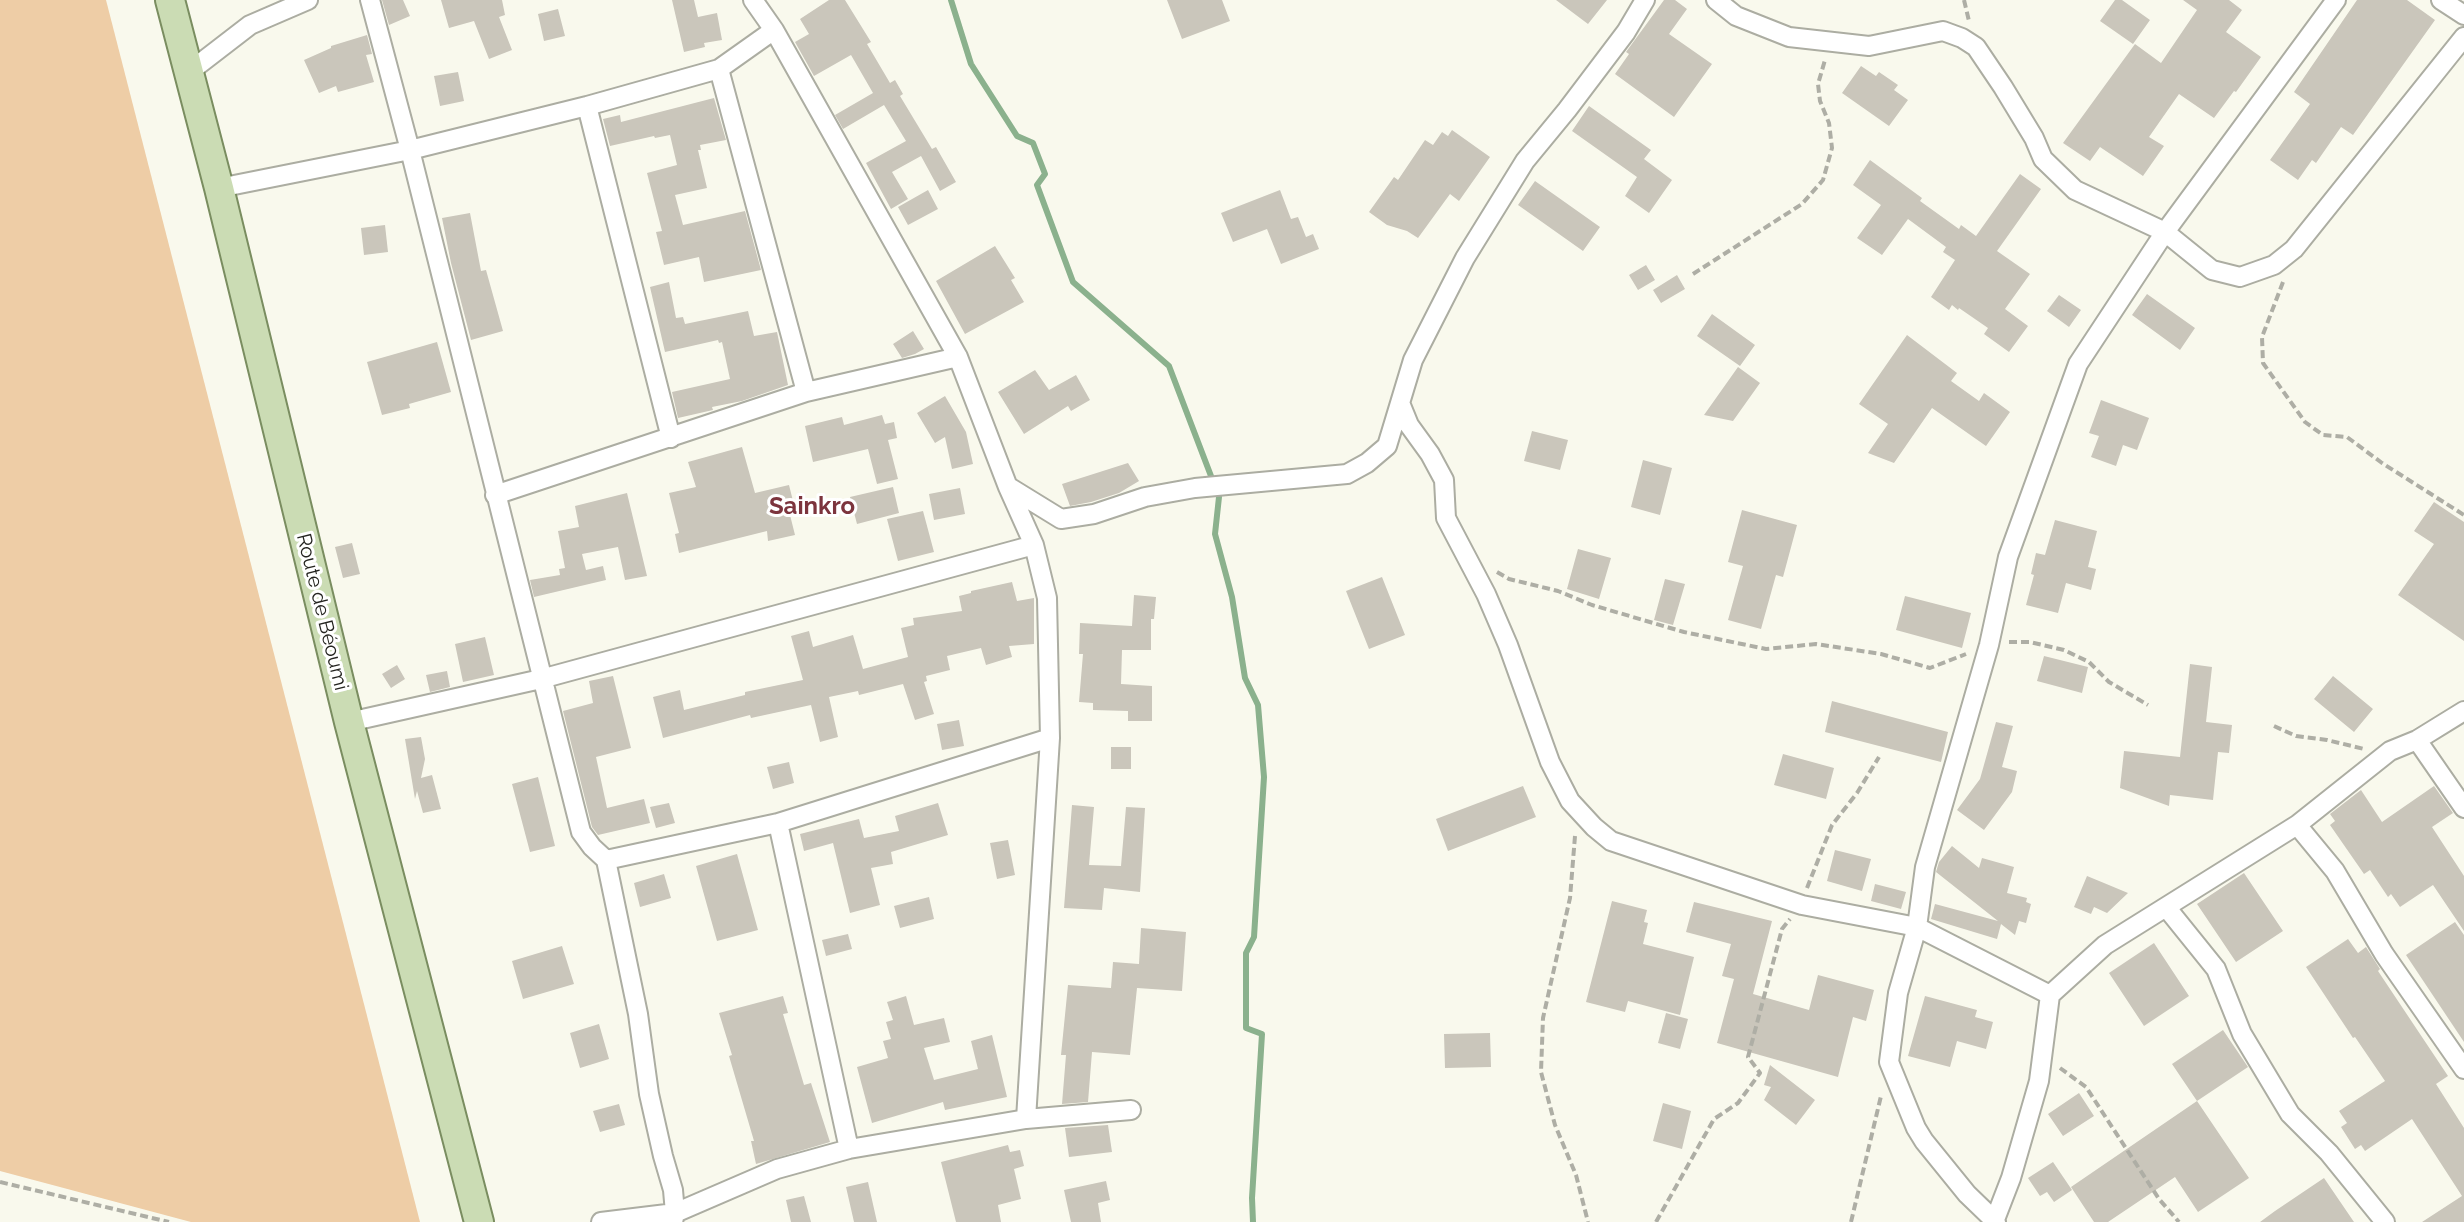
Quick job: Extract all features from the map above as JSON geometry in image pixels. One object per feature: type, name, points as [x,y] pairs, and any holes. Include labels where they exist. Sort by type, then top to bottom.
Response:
[{"type":"main road","name":"Route de Béoumi","points":[[170,0],[349,722],[479,1222]]},
{"type":"street","points":[[189,72],[250,25],[308,0]]},
{"type":"street","points":[[370,0],[581,832],[606,860],[638,1014],[649,1094],[673,1190],[674,1218]]},
{"type":"street","points":[[753,0],[774,30],[958,357],[1034,545],[1047,598],[1050,738],[1026,1119]]},
{"type":"street","points":[[1008,487],[1061,519],[1094,514],[1145,497],[1195,488],[1347,474],[1367,463],[1387,446],[1413,360],[1465,258],[1525,161],[1618,43],[1645,0]]},
{"type":"street","points":[[1716,0],[1736,16],[1789,37],[1869,46],[1943,31],[1962,38],[1976,47],[2026,125],[2043,159],[2075,190],[2165,232],[2212,270],[2240,277],[2274,265],[2294,249],[2464,37]]},
{"type":"street","points":[[2336,0],[2165,232],[2078,364],[2008,557],[1989,645],[1925,867],[1917,927],[1898,993],[1889,1062],[1916,1128],[1967,1194],[1995,1221],[2039,1081],[2050,995],[2105,945],[2297,825],[2390,751],[2417,740],[2464,711]]},
{"type":"street","points":[[2441,0],[2464,15]]},
{"type":"street","points":[[219,188],[410,150],[719,69],[774,30]]},
{"type":"street","points":[[719,69],[806,392]]},
{"type":"street","points":[[587,106],[671,438]]},
{"type":"street","points":[[495,495],[806,392],[958,357]]},
{"type":"street","points":[[1400,403],[1409,425],[1444,480],[1446,518],[1486,594],[1508,645],[1550,762],[1570,801],[1594,827],[1611,841],[1802,905],[1917,927],[2050,995]]},
{"type":"street","points":[[349,722],[541,679],[1034,545]]},
{"type":"street","points":[[606,860],[778,823],[1050,738]]},
{"type":"street","points":[[2417,740],[2464,808]]},
{"type":"street","points":[[778,823],[849,1149]]},
{"type":"street","points":[[2297,825],[2335,871],[2384,954],[2464,1069]]},
{"type":"street","points":[[2166,907],[2216,969],[2242,1034],[2290,1114],[2329,1153],[2385,1222]]},
{"type":"street","points":[[601,1222],[674,1218],[777,1169],[849,1149],[1026,1119],[1131,1110]]},
{"type":"path","points":[[1693,274],[1802,204],[1823,180],[1832,148],[1829,123],[1820,101],[1818,84],[1831,43]]},
{"type":"path","points":[[2294,249],[2262,337],[2263,363],[2305,422],[2323,435],[2347,437],[2464,515]]},
{"type":"path","points":[[1464,552],[1509,579],[1558,591],[1592,605],[1684,632],[1766,649],[1816,644],[1881,654],[1930,668],[1989,645],[2030,642],[2064,650],[2089,662],[2109,682],[2148,705]]},
{"type":"path","points":[[2274,726],[2296,736],[2354,748],[2390,751]]},
{"type":"path","points":[[1656,1222],[1714,1119],[1738,1103],[1760,1073],[1748,1057],[1782,929],[1802,905],[1832,825],[1879,757]]},
{"type":"path","points":[[1570,801],[1575,836],[1570,898],[1543,1018],[1541,1072],[1555,1125],[1576,1175],[1588,1222]]},
{"type":"path","points":[[2042,1054],[2086,1087],[2159,1199],[2179,1222]]},
{"type":"path","points":[[1851,1222],[1889,1062]]},
{"type":"path","points":[[0,1182],[169,1222]]},
{"type":"shaded area","points":[[0,0],[106,0],[420,1222],[191,1222],[0,1171]]},
{"type":"building","points":[[382,0],[403,0],[410,16],[389,25]]},
{"type":"building","points":[[441,0],[502,0],[505,15],[499,17],[512,50],[489,59],[474,21],[449,28]]},
{"type":"building","points":[[672,0],[694,0],[698,17],[717,13],[722,40],[704,43],[705,47],[684,52]]},
{"type":"building","points":[[829,0],[845,0],[871,42],[867,44],[890,83],[895,80],[903,94],[900,96],[956,182],[940,191],[921,156],[892,172],[908,199],[891,209],[866,163],[906,141],[884,105],[843,129],[835,115],[873,93],[851,55],[814,76],[795,42],[809,34],[800,19]]},
{"type":"building","points":[[1167,0],[1222,0],[1230,21],[1182,39]]},
{"type":"building","points":[[1556,0],[1607,0],[1588,24]]},
{"type":"building","points":[[1664,0],[1675,0],[1687,9],[1669,34],[1712,64],[1674,117],[1615,74],[1629,54],[1626,52]]},
{"type":"building","points":[[2115,0],[2122,0],[2150,20],[2133,44],[2100,21]]},
{"type":"building","points":[[2183,0],[2229,0],[2242,10],[2226,32],[2261,57],[2236,92],[2214,118],[2179,94],[2149,137],[2164,146],[2143,176],[2100,147],[2090,161],[2063,143],[2135,44],[2161,63],[2197,10]]},
{"type":"building","points":[[2357,0],[2407,0],[2435,20],[2353,135],[2341,127],[2316,163],[2312,160],[2298,180],[2270,160],[2310,104],[2294,92]]},
{"type":"building","points":[[558,9],[565,36],[544,41],[538,14]]},
{"type":"building","points":[[367,35],[372,54],[366,55],[374,82],[338,92],[336,86],[319,93],[304,60],[331,46]]},
{"type":"building","points":[[1861,66],[1876,76],[1879,72],[1898,85],[1894,90],[1908,100],[1889,126],[1842,93]]},
{"type":"building","points":[[458,72],[464,101],[440,106],[434,76]]},
{"type":"building","points":[[714,98],[726,140],[700,145],[701,150],[698,150],[707,188],[675,195],[683,225],[745,211],[761,270],[704,282],[699,257],[664,265],[656,232],[662,231],[647,173],[677,165],[670,135],[610,146],[603,119],[620,115],[621,122]]},
{"type":"building","points":[[1589,106],[1651,150],[1644,159],[1672,180],[1649,213],[1625,196],[1637,177],[1572,131]]},
{"type":"building","points":[[1452,130],[1490,157],[1459,201],[1450,194],[1418,238],[1387,225],[1369,212],[1394,177],[1398,180],[1425,140],[1433,145],[1442,132],[1448,136]]},
{"type":"building","points":[[1870,160],[1959,229],[1961,225],[1976,236],[2020,174],[2041,189],[1997,251],[2030,274],[2005,309],[2028,326],[2009,352],[1984,334],[1988,328],[1959,308],[1952,305],[1949,310],[1931,297],[1955,260],[1943,252],[1946,247],[1908,219],[1882,255],[1857,238],[1881,205],[1853,185]]},
{"type":"building","points":[[1535,181],[1600,227],[1583,251],[1518,205]]},
{"type":"building","points":[[928,190],[938,209],[908,225],[898,207]]},
{"type":"building","points":[[1280,190],[1291,219],[1298,217],[1306,237],[1313,234],[1319,249],[1281,264],[1267,229],[1233,242],[1221,213]]},
{"type":"building","points":[[470,213],[481,271],[486,270],[503,331],[471,340],[442,218]]},
{"type":"building","points":[[385,225],[388,252],[364,255],[361,228]]},
{"type":"building","points":[[995,246],[1015,278],[1011,280],[1024,302],[965,334],[936,281]]},
{"type":"building","points":[[1646,265],[1655,280],[1638,290],[1629,275]]},
{"type":"building","points":[[1677,275],[1685,289],[1661,303],[1653,290]]},
{"type":"building","points":[[669,282],[676,318],[683,317],[685,324],[748,311],[754,336],[777,332],[788,385],[678,418],[672,392],[730,379],[722,342],[718,340],[665,352],[650,287]]},
{"type":"building","points":[[2147,294],[2195,328],[2180,350],[2132,315]]},
{"type":"building","points":[[2059,295],[2081,310],[2069,327],[2047,311]]},
{"type":"building","points":[[1712,314],[1755,345],[1740,366],[1697,336]]},
{"type":"building","points":[[913,331],[924,349],[902,358],[893,344]]},
{"type":"building","points":[[1907,335],[1957,373],[1951,381],[1979,401],[1984,393],[2010,412],[1986,446],[1932,408],[1894,463],[1868,453],[1888,424],[1859,404]]},
{"type":"building","points":[[437,342],[451,392],[382,415],[367,362]]},
{"type":"building","points":[[1738,367],[1760,383],[1733,421],[1704,415]]},
{"type":"building","points":[[1035,370],[1049,390],[1076,375],[1090,400],[1071,411],[1068,406],[1024,434],[998,392]]},
{"type":"building","points":[[945,396],[966,432],[973,464],[952,469],[945,437],[935,443],[917,413]]},
{"type":"building","points":[[2101,400],[2149,418],[2137,450],[2123,445],[2116,466],[2091,457],[2099,436],[2089,433]]},
{"type":"building","points":[[882,415],[885,424],[894,422],[897,438],[888,440],[898,479],[877,484],[868,449],[813,462],[805,426],[842,417],[844,425]]},
{"type":"building","points":[[1532,431],[1568,440],[1560,470],[1524,461]]},
{"type":"building","points":[[742,447],[755,493],[789,485],[795,509],[789,511],[795,535],[768,541],[767,531],[679,553],[675,534],[679,533],[669,493],[696,487],[688,462]]},
{"type":"building","points":[[1643,460],[1672,468],[1660,515],[1631,507]]},
{"type":"building","points":[[1128,463],[1139,481],[1119,493],[1070,506],[1062,484]]},
{"type":"building","points":[[893,487],[899,513],[857,524],[850,497]]},
{"type":"building","points":[[960,488],[965,514],[934,520],[929,494]]},
{"type":"building","points":[[627,493],[647,576],[625,580],[618,547],[582,554],[586,570],[603,566],[606,580],[534,597],[530,580],[560,575],[559,569],[565,568],[558,531],[579,527],[575,506]]},
{"type":"building","points":[[2434,502],[2464,522],[2464,641],[2398,595],[2434,544],[2414,531]]},
{"type":"building","points":[[1742,510],[1797,525],[1783,577],[1776,575],[1761,629],[1728,620],[1743,566],[1728,562]]},
{"type":"building","points":[[923,511],[934,552],[898,561],[887,519]]},
{"type":"building","points":[[2055,520],[2097,531],[2088,567],[2096,569],[2091,590],[2066,583],[2058,613],[2026,605],[2036,553],[2045,555]]},
{"type":"building","points":[[352,543],[360,574],[343,578],[335,547]]},
{"type":"building","points":[[1578,549],[1611,558],[1599,599],[1567,589]]},
{"type":"building","points":[[1382,577],[1405,635],[1369,649],[1346,591]]},
{"type":"building","points":[[1665,579],[1685,584],[1673,625],[1654,620]]},
{"type":"building","points":[[1012,582],[1017,601],[1034,598],[1034,644],[1009,646],[1012,657],[986,665],[981,648],[947,656],[950,670],[926,676],[927,681],[924,682],[934,714],[915,720],[903,684],[859,695],[858,691],[829,697],[838,737],[820,742],[811,705],[751,718],[750,715],[663,738],[653,697],[680,690],[684,710],[745,695],[745,692],[803,680],[791,636],[809,631],[813,647],[853,635],[863,669],[908,657],[901,628],[914,625],[913,618],[962,611],[959,596]]},
{"type":"building","points":[[1134,595],[1156,597],[1154,619],[1151,619],[1151,650],[1122,650],[1121,684],[1152,686],[1152,721],[1128,721],[1128,711],[1093,710],[1093,703],[1079,702],[1083,654],[1079,654],[1080,623],[1132,626]]},
{"type":"building","points":[[1905,596],[1971,613],[1962,648],[1896,630]]},
{"type":"building","points":[[485,637],[494,675],[463,682],[455,644]]},
{"type":"building","points":[[2044,656],[2088,667],[2082,693],[2037,681]]},
{"type":"building","points":[[2190,664],[2212,667],[2206,722],[2232,725],[2229,753],[2218,752],[2213,800],[2170,795],[2169,806],[2120,788],[2124,751],[2180,757]]},
{"type":"building","points":[[397,665],[405,679],[391,688],[382,674]]},
{"type":"building","points":[[447,671],[450,687],[430,692],[426,675]]},
{"type":"building","points":[[613,676],[631,748],[596,757],[607,808],[644,799],[650,823],[598,835],[592,827],[563,711],[593,703],[589,681]]},
{"type":"building","points":[[2333,676],[2373,709],[2354,732],[2314,699]]},
{"type":"building","points":[[1832,701],[1948,732],[1941,762],[1825,732]]},
{"type":"building","points":[[959,720],[964,746],[942,750],[937,724]]},
{"type":"building","points":[[1996,722],[2013,726],[2002,767],[2017,771],[2012,792],[1984,830],[1957,810],[1980,779]]},
{"type":"building","points":[[421,737],[425,759],[421,778],[432,775],[441,809],[423,813],[417,791],[415,799],[405,739]]},
{"type":"building","points":[[1111,747],[1131,747],[1131,769],[1111,769]]},
{"type":"building","points":[[1783,754],[1834,768],[1826,799],[1774,785]]},
{"type":"building","points":[[789,762],[794,783],[773,789],[767,767]]},
{"type":"building","points":[[538,777],[555,846],[530,852],[512,784]]},
{"type":"building","points":[[1523,786],[1536,817],[1448,851],[1436,819]]},
{"type":"building","points":[[2434,786],[2453,813],[2432,827],[2464,876],[2464,931],[2433,885],[2400,907],[2391,894],[2388,897],[2370,870],[2364,874],[2330,825],[2335,821],[2330,814],[2361,790],[2382,822]]},
{"type":"building","points":[[669,803],[675,823],[656,828],[650,807]]},
{"type":"building","points":[[938,803],[948,835],[891,852],[893,864],[871,868],[880,905],[850,913],[833,843],[804,851],[800,834],[859,819],[864,838],[899,831],[895,816]]},
{"type":"building","points":[[1072,805],[1094,807],[1089,865],[1121,866],[1126,807],[1145,808],[1140,892],[1104,888],[1102,910],[1064,908]]},
{"type":"building","points":[[1008,840],[1015,875],[997,879],[990,843]]},
{"type":"building","points":[[1952,846],[1979,868],[1982,858],[2014,867],[2007,893],[2027,898],[2026,902],[2031,904],[2026,923],[2019,921],[2015,935],[2001,924],[1997,939],[1931,919],[1935,904],[1998,921],[1936,872],[1939,862]]},
{"type":"building","points":[[1835,850],[1871,859],[1862,891],[1827,881]]},
{"type":"building","points":[[737,854],[758,930],[717,941],[696,866]]},
{"type":"building","points":[[2244,873],[2283,931],[2236,962],[2197,904]]},
{"type":"building","points":[[664,874],[671,898],[640,907],[634,883]]},
{"type":"building","points":[[2087,876],[2128,893],[2107,913],[2094,907],[2091,914],[2074,907]]},
{"type":"building","points":[[1875,884],[1906,892],[1901,909],[1871,901]]},
{"type":"building","points":[[929,897],[934,919],[900,928],[894,906]]},
{"type":"building","points":[[1612,901],[1647,910],[1644,922],[1648,923],[1643,944],[1694,957],[1680,1015],[1628,1001],[1625,1012],[1586,1002]]},
{"type":"building","points":[[1694,902],[1772,921],[1753,994],[1809,1010],[1818,975],[1874,990],[1866,1021],[1853,1017],[1838,1077],[1717,1043],[1734,979],[1722,976],[1731,944],[1686,932]]},
{"type":"building","points":[[2455,922],[2464,935],[2464,1042],[2406,955]]},
{"type":"building","points":[[1141,928],[1186,932],[1182,991],[1137,988],[1130,1055],[1092,1052],[1088,1102],[1062,1104],[1066,1055],[1061,1055],[1068,985],[1111,988],[1113,962],[1139,964]]},
{"type":"building","points":[[848,934],[852,949],[826,956],[822,940]]},
{"type":"building","points":[[2348,939],[2358,953],[2366,947],[2380,969],[2378,971],[2448,1076],[2436,1084],[2464,1128],[2464,1222],[2422,1222],[2462,1196],[2412,1119],[2365,1151],[2361,1145],[2355,1149],[2341,1127],[2347,1123],[2339,1111],[2385,1081],[2306,967]]},
{"type":"building","points":[[2154,943],[2189,996],[2144,1026],[2109,973]]},
{"type":"building","points":[[562,946],[574,984],[523,999],[512,961]]},
{"type":"building","points":[[783,996],[788,1013],[783,1014],[804,1085],[811,1083],[830,1142],[756,1164],[751,1141],[754,1141],[719,1013]]},
{"type":"building","points":[[906,996],[914,1025],[944,1018],[950,1042],[924,1048],[934,1080],[978,1069],[971,1041],[992,1035],[1007,1097],[945,1110],[943,1102],[872,1123],[857,1067],[888,1058],[883,1041],[891,1039],[886,1022],[893,1020],[887,1002]]},
{"type":"building","points":[[1925,996],[1977,1010],[1975,1017],[1993,1022],[1986,1049],[1957,1041],[1950,1067],[1908,1056]]},
{"type":"building","points":[[1666,1013],[1688,1019],[1680,1049],[1658,1043]]},
{"type":"building","points":[[599,1024],[609,1059],[580,1068],[570,1033]]},
{"type":"building","points":[[2223,1030],[2248,1067],[2197,1101],[2172,1064]]},
{"type":"building","points":[[1490,1033],[1491,1067],[1445,1068],[1444,1034]]},
{"type":"building","points":[[1770,1065],[1815,1100],[1796,1125],[1764,1100],[1771,1087],[1764,1085]]},
{"type":"building","points":[[2079,1093],[2094,1116],[2063,1136],[2048,1114]]},
{"type":"building","points":[[2197,1101],[2249,1178],[2198,1212],[2175,1177],[2108,1222],[2094,1222],[2071,1187]]},
{"type":"building","points":[[1663,1103],[1691,1111],[1682,1149],[1653,1141]]},
{"type":"building","points":[[619,1104],[625,1125],[600,1132],[593,1111]]},
{"type":"building","points":[[1108,1125],[1112,1152],[1069,1157],[1065,1128]]},
{"type":"building","points":[[1008,1145],[1010,1152],[1020,1150],[1024,1166],[1014,1169],[1021,1199],[998,1205],[1001,1222],[956,1222],[941,1162]]},
{"type":"building","points":[[2053,1162],[2072,1190],[2054,1202],[2047,1192],[2040,1196],[2028,1178]]},
{"type":"building","points":[[2324,1178],[2354,1222],[2260,1222],[2275,1211]]},
{"type":"building","points":[[1106,1181],[1110,1200],[1098,1203],[1101,1222],[1071,1222],[1064,1190]]},
{"type":"building","points":[[868,1182],[877,1222],[854,1222],[846,1187]]},
{"type":"building","points":[[804,1196],[811,1222],[791,1222],[786,1200]]},
{"type":"waterway","points":[[951,0],[971,64],[1017,136],[1033,143],[1045,174],[1037,185],[1073,282],[1169,366],[1219,497],[1215,534],[1232,597],[1245,678],[1258,705],[1264,777],[1254,937],[1246,953],[1246,1028],[1262,1034],[1253,1222]]},
{"type":"district","name":"Sainkro","points":[[812,507]]}]
